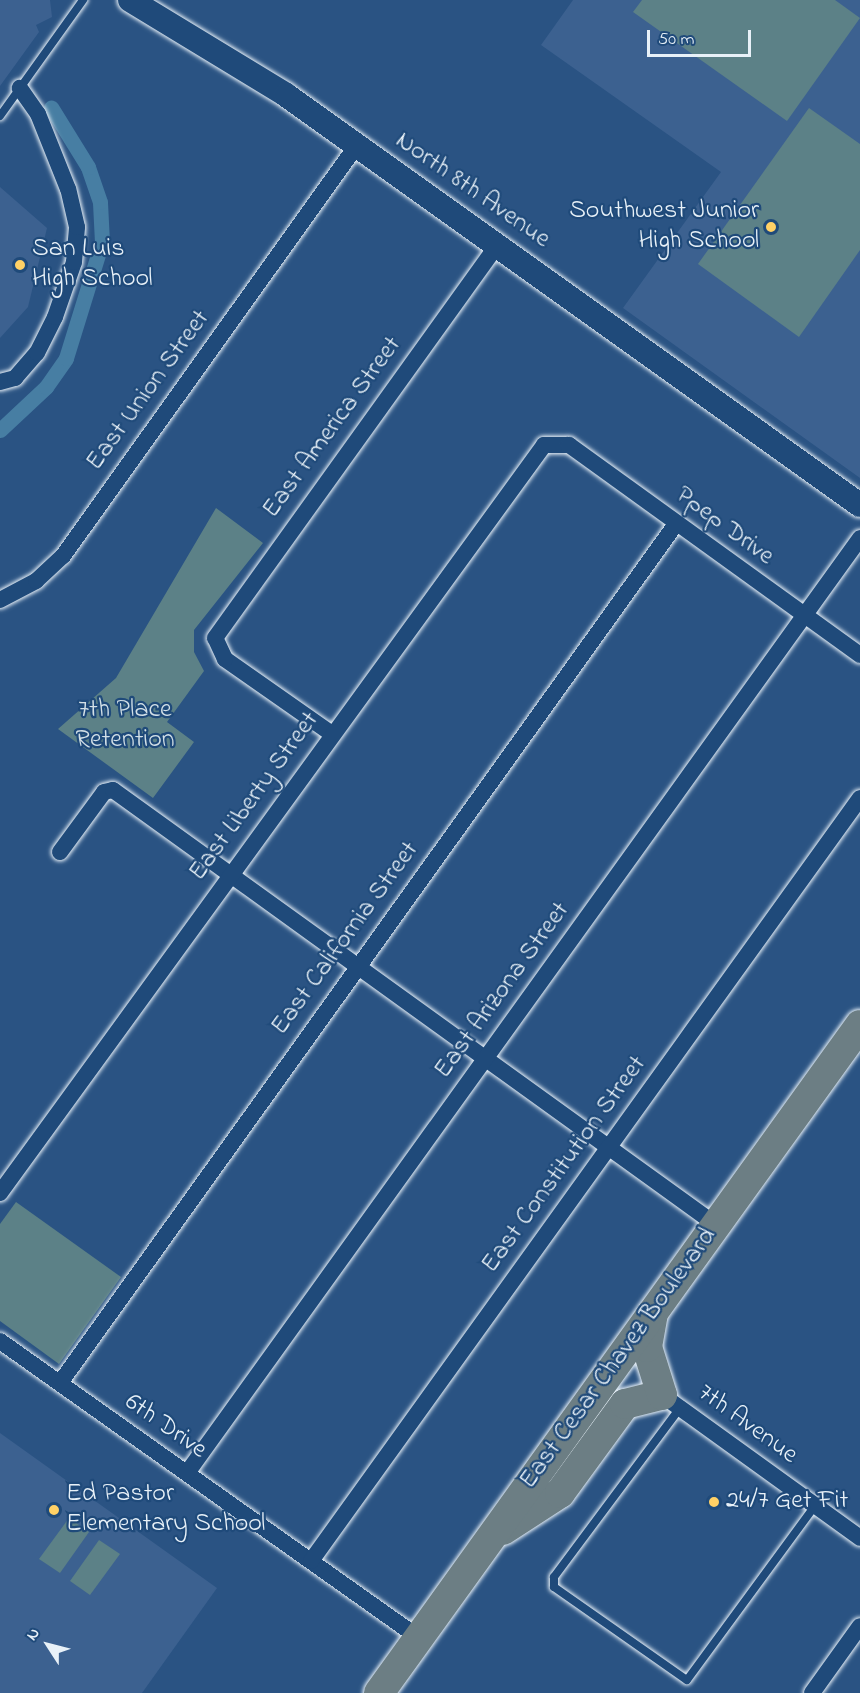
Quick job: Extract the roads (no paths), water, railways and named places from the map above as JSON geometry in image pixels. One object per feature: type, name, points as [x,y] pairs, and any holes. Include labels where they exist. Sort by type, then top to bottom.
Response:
[{"type":"highway","name":"East Cesar Chavez Boulevard","points":[[379,1693],[860,1025]]},
{"type":"highway","points":[[490,1538],[560,1493],[625,1404],[671,1402],[647,1347],[653,1310]]},
{"type":"main road","name":"North 8th Avenue","points":[[130,0],[250,70],[860,505]]},
{"type":"street","points":[[0,382],[15,378],[37,353],[55,317],[74,262],[77,227],[64,178],[38,114],[20,88]]},
{"type":"street","name":"East Union Street","points":[[0,600],[36,581],[63,556],[357,145]]},
{"type":"street","name":"East America Street","points":[[332,734],[225,659],[216,645],[225,620],[498,245]]},
{"type":"street","name":"Ppep Drive","points":[[559,441],[860,655]]},
{"type":"street","name":"East Liberty Street","points":[[0,1193],[531,461],[544,445],[559,441]]},
{"type":"street","name":"East California Street","points":[[60,1383],[676,524]]},
{"type":"street","name":"East Arizona Street","points":[[187,1473],[860,538]]},
{"type":"street","points":[[60,852],[109,790],[231,874],[716,1224]]},
{"type":"street","name":"East Constitution Street","points":[[311,1562],[860,798]]},
{"type":"street","name":"6th Drive","points":[[0,1341],[419,1638]]},
{"type":"street","name":"7th Avenue","points":[[671,1402],[860,1539]]},
{"type":"street","points":[[812,1693],[860,1626]]},
{"type":"lane","points":[[0,115],[83,0]]},
{"type":"lane","points":[[671,1402],[554,1576],[554,1587],[687,1680],[815,1506]]},
{"type":"waterway","points":[[0,430],[46,387],[66,358],[102,242],[100,202],[88,167],[51,107]]},
{"type":"place","name":"Southwest Junior High School","points":[[771,227]]},
{"type":"place","name":"San Luis High School","points":[[20,265]]},
{"type":"place","name":"24/7 Get Fit","points":[[714,1502]]},
{"type":"place","name":"Ed Pastor Elementary School","points":[[54,1510]]},
{"type":"park label","name":"7th Place Retention","points":[[125,726]]}]
